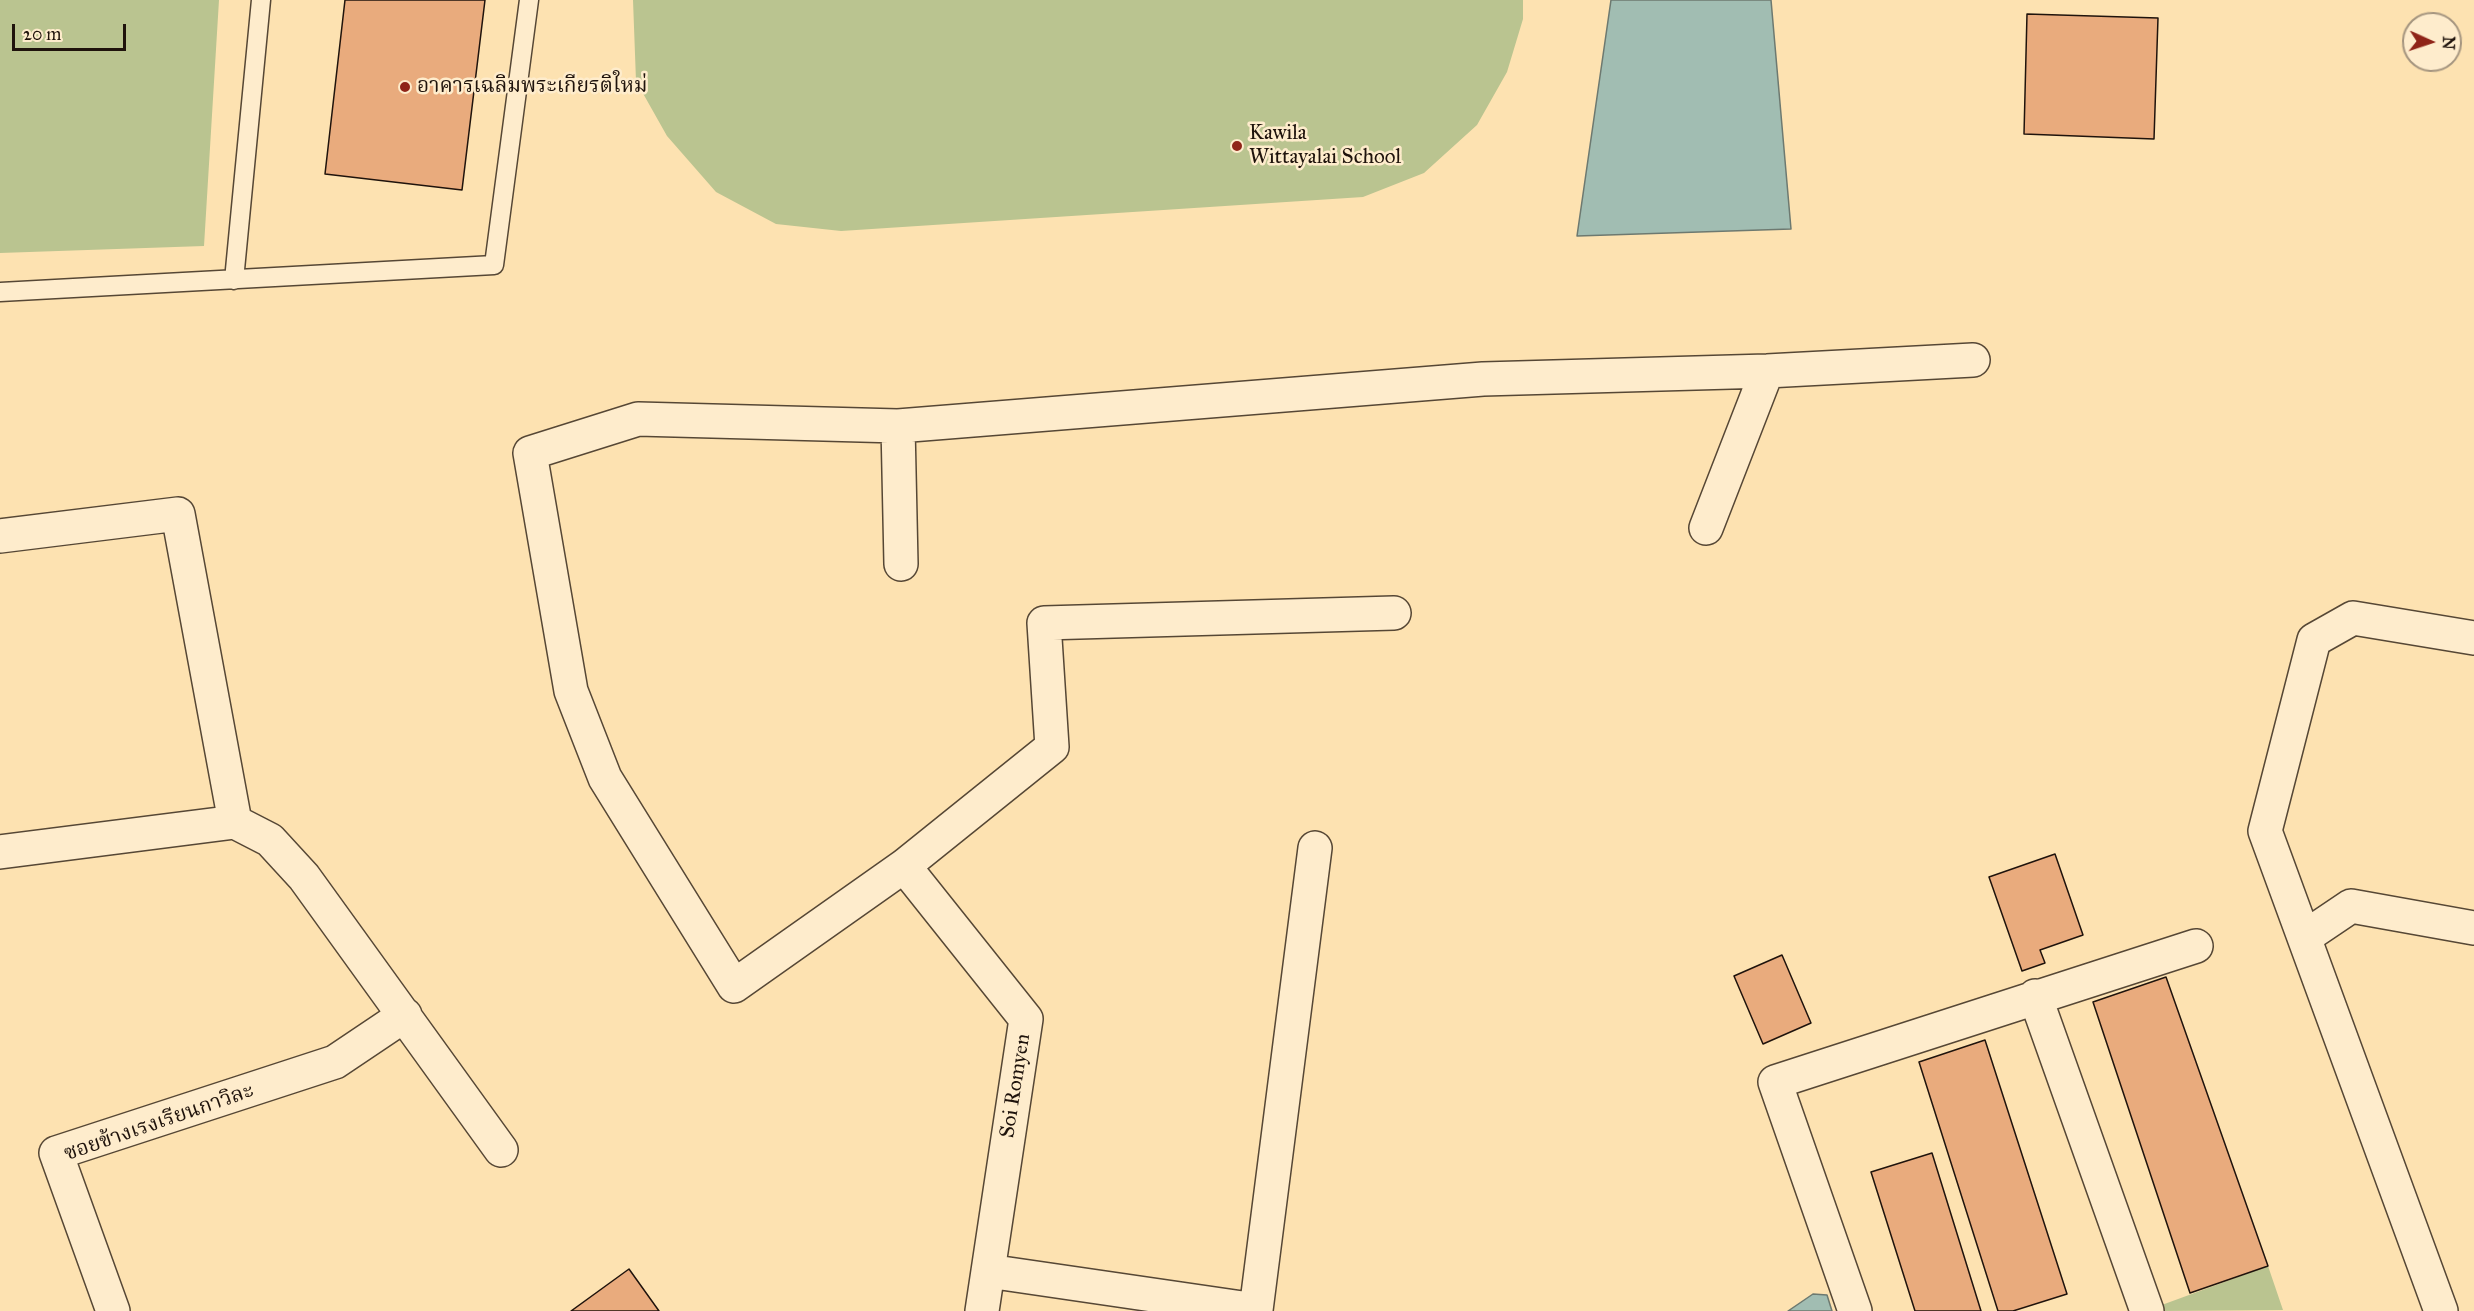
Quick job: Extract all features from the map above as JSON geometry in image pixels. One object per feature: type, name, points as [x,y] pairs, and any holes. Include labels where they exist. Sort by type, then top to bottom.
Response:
[{"type":"street","points":[[1394,613],[1044,623],[1052,747],[904,866],[734,986],[605,778],[571,691],[530,453],[638,419],[898,426],[1483,379],[1767,370],[1973,360]]},
{"type":"street","points":[[1707,528],[1767,370]]},
{"type":"street","points":[[898,426],[901,564]]},
{"type":"street","points":[[0,536],[178,513],[235,822]]},
{"type":"street","points":[[2441,1311],[2265,831],[2314,640],[2353,618],[2474,638]]},
{"type":"street","points":[[0,852],[235,822],[270,840],[304,877],[501,1150]]},
{"type":"street","points":[[988,1271],[1256,1310],[1316,848]]},
{"type":"street","name":"Soi Romyen","points":[[904,866],[1026,1019],[982,1311]]},
{"type":"street","points":[[2305,937],[2351,906],[2474,928]]},
{"type":"street","points":[[1855,1311],[1775,1082],[2035,996],[2196,946]]},
{"type":"street","points":[[2035,996],[2147,1311]]},
{"type":"street","name":"ซอยข้างเรงเรียนกาวิละ","points":[[113,1311],[56,1153],[335,1062],[405,1015]]},
{"type":"lane","points":[[234,280],[261,0]]},
{"type":"lane","points":[[0,292],[494,265],[530,0]]},
{"type":"green space","points":[[0,0],[219,0],[204,246],[0,253]]},
{"type":"green space","points":[[633,0],[1523,0],[1523,19],[1507,72],[1477,125],[1424,173],[1363,197],[841,231],[776,224],[716,192],[667,136],[636,81]]},
{"type":"green space","points":[[2268,1266],[2283,1310],[2161,1311],[2159,1306]]},
{"type":"shaded area","points":[[1611,0],[1771,0],[1791,229],[1577,236]]},
{"type":"shaded area","points":[[1813,1294],[1827,1295],[1832,1311],[1788,1311]]},
{"type":"building","name":"อาคารเฉลิมพระเกียรติใหม่","points":[[345,0],[485,0],[462,190],[325,174]]},
{"type":"building","points":[[2027,14],[2158,18],[2154,139],[2024,134]]},
{"type":"building","points":[[2055,854],[2083,935],[2040,950],[2045,963],[2022,971],[1989,877]]},
{"type":"building","points":[[1782,955],[1811,1023],[1763,1044],[1734,976]]},
{"type":"building","points":[[2166,977],[2268,1266],[2190,1293],[2093,1002]]},
{"type":"building","points":[[1985,1040],[2067,1294],[2013,1311],[1998,1311],[1919,1062]]},
{"type":"building","points":[[1932,1153],[1981,1311],[1915,1311],[1871,1172]]},
{"type":"building","points":[[629,1269],[659,1311],[571,1311]]},
{"type":"place","name":"อาคารเฉลิมพระเกียรติใหม่","points":[[405,87]]},
{"type":"place","name":"Kawila Wittayalai School","points":[[1237,146]]}]
